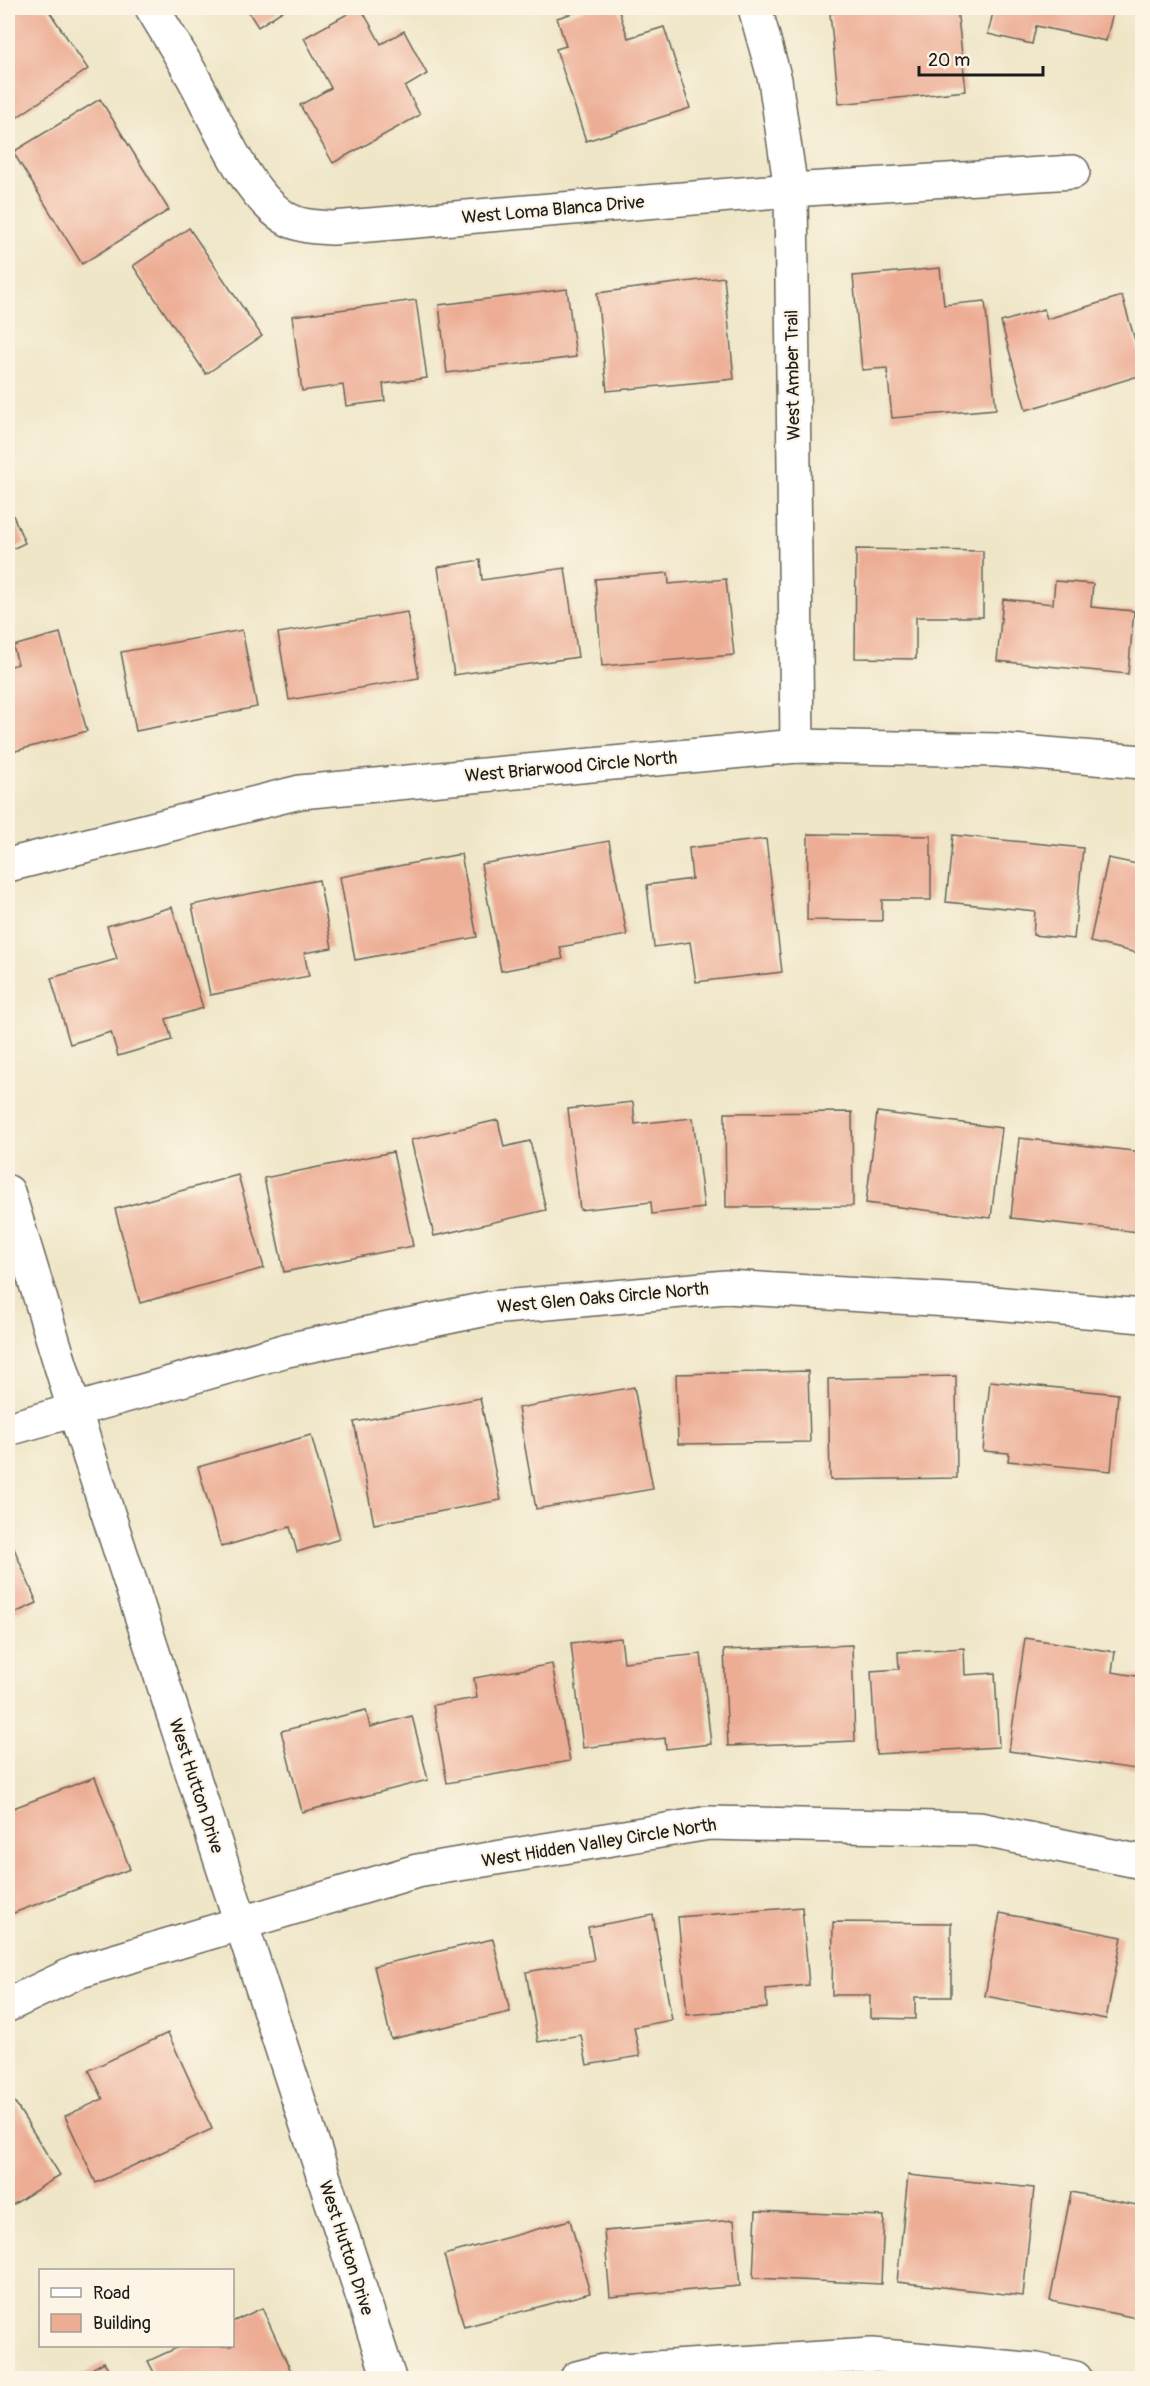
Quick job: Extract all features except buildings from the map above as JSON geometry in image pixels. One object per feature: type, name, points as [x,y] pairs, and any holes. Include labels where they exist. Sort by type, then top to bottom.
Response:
[{"type":"street","name":"West Loma Blanca Drive","points":[[152,8],[193,76],[250,182],[266,202],[285,218],[309,227],[333,228],[791,190],[1074,172]]},
{"type":"street","name":"West Amber Trail","points":[[754,8],[775,80],[791,190],[797,746]]},
{"type":"street","name":"West Briarwood Circle North","points":[[8,865],[300,792],[797,746],[998,750],[1143,762]]},
{"type":"street","name":"West Hutton Drive","points":[[8,1192],[74,1409],[389,2379]]},
{"type":"street","name":"West Glen Oaks Circle North","points":[[8,1429],[287,1350],[491,1308],[738,1288],[983,1302],[1143,1316]]},
{"type":"street","name":"West Hidden Valley Circle North","points":[[8,2005],[77,1972],[417,1871],[710,1823],[979,1828],[1143,1862]]},
{"type":"street","points":[[577,2379],[604,2371],[872,2355],[1037,2370],[1075,2379]]}]
